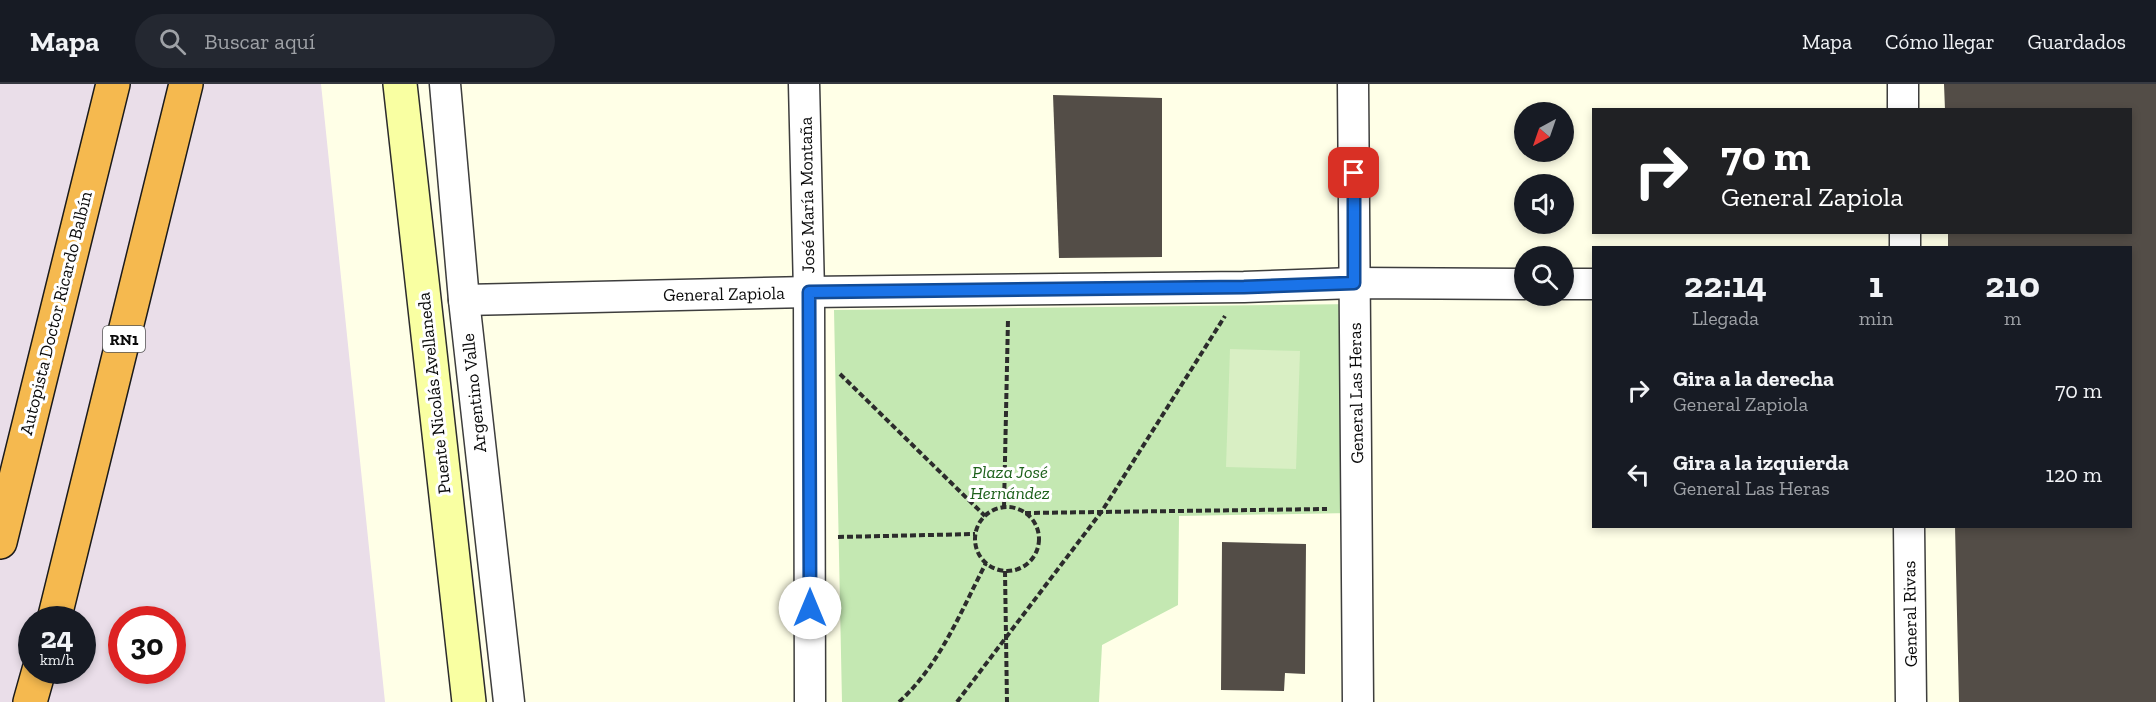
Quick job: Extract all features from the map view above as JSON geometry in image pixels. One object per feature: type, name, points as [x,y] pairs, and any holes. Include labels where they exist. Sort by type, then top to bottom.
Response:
[{"type":"highway","name":"Autopista Doctor Ricardo Balbín","points":[[0,542],[113,84]]},
{"type":"highway","name":"RN1","points":[[57,606],[186,84]]},
{"type":"highway","points":[[30,702],[35,684]]},
{"type":"main road","name":"Puente Nicolás Avellaneda","points":[[400,84],[469,702]]},
{"type":"street","name":"Argentino Valle","points":[[445,84],[464,300],[509,702]]},
{"type":"street","name":"José María Montaña","points":[[804,84],[809,292],[810,702]]},
{"type":"street","name":"General Las Heras","points":[[1353,84],[1358,702]]},
{"type":"street","points":[[1903,84],[1904,108]]},
{"type":"street","name":"General Zapiola","points":[[464,300],[809,292],[1244,287],[1354,283],[1514,284]]},
{"type":"street","points":[[1574,284],[1592,284]]},
{"type":"street","name":"General Rivas","points":[[1909,528],[1911,702]]},
{"type":"path","points":[[957,702],[1102,511],[1244,287]]},
{"type":"path","points":[[1004,507],[1008,290]]},
{"type":"path","points":[[809,344],[985,516]]},
{"type":"path","points":[[1004,507],[1015,508],[1025,513],[1037,529],[1039,539],[1038,549],[1033,558],[1025,566],[1005,571],[986,563],[979,555],[975,534],[985,516],[1004,507]]},
{"type":"path","points":[[1025,513],[1357,508]]},
{"type":"path","points":[[809,538],[975,534]]},
{"type":"path","points":[[899,702],[924,676],[937,656],[986,563]]},
{"type":"path","points":[[1005,571],[1007,702]]},
{"type":"shaded area","points":[[0,84],[321,84],[385,702],[0,702]]},
{"type":"green space","name":"Plaza José Hernández","points":[[1357,304],[1350,513],[1179,516],[1178,605],[1102,645],[1099,702],[842,702],[834,310]]},
{"type":"green space","points":[[1230,349],[1300,351],[1296,469],[1226,467]]},
{"type":"building","points":[[1944,84],[2156,84],[2156,702],[1959,702],[1955,528],[2132,528],[2132,246],[1948,246],[1948,234],[2132,234],[2132,108],[1945,108]]},
{"type":"building","points":[[1053,95],[1162,98],[1162,257],[1059,258]]},
{"type":"building","points":[[1222,542],[1306,544],[1305,674],[1285,673],[1284,691],[1221,690]]},
{"type":"route","points":[[810,608],[809,292],[1244,287],[1354,283],[1354,173]]}]
